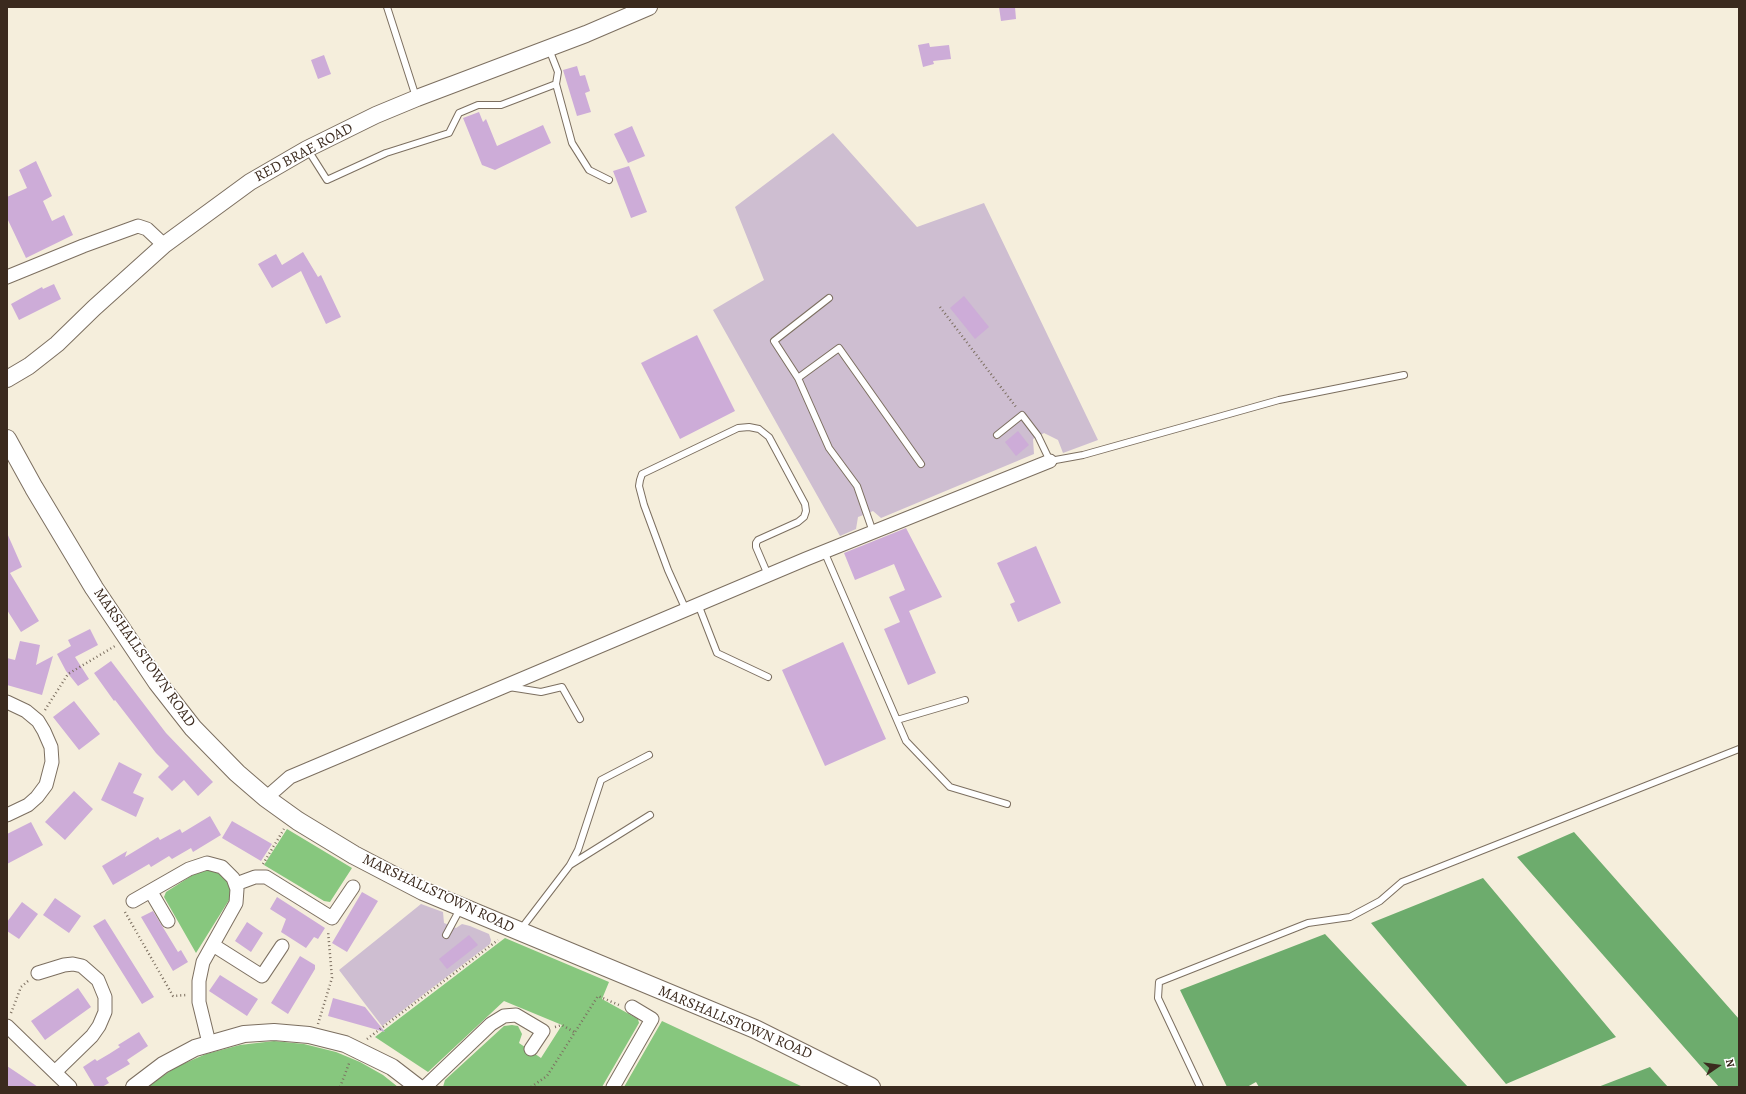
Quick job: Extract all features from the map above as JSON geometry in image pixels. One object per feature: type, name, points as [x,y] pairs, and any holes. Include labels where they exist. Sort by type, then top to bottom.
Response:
[{"type":"main road","name":"MARSHALLSTOWN ROAD","points":[[7,439],[34,488],[127,638],[157,682],[193,728],[237,773],[266,798],[291,816],[354,855],[423,891],[755,1029],[871,1087]]},
{"type":"street","name":"RED BRAE ROAD","points":[[7,380],[29,366],[57,344],[94,308],[164,245],[250,182],[307,149],[376,115],[586,34],[649,7]]},
{"type":"street","points":[[7,276],[138,226],[147,229],[164,245]]},
{"type":"street","points":[[266,798],[290,777],[824,551],[1050,461]]},
{"type":"street","points":[[7,702],[26,711],[38,721],[51,747],[52,762],[50,776],[37,797],[28,804],[7,815]]},
{"type":"street","points":[[133,901],[189,869],[207,863],[222,867],[230,874],[236,884],[238,895],[236,903],[201,968],[198,995],[209,1043]]},
{"type":"street","points":[[236,884],[255,877],[264,876],[332,918],[353,887]]},
{"type":"street","points":[[151,892],[168,921]]},
{"type":"street","points":[[213,945],[262,976],[282,946]]},
{"type":"street","points":[[38,973],[64,965],[79,965],[90,971],[100,983],[105,997],[105,1012],[99,1026],[92,1036],[55,1072]]},
{"type":"street","points":[[613,1087],[652,1019],[632,1007]]},
{"type":"street","points":[[425,1087],[500,1017],[514,1014],[543,1031],[531,1049]]},
{"type":"street","points":[[8,1023],[70,1087]]},
{"type":"street","points":[[134,1087],[164,1065],[181,1055],[209,1043],[244,1034],[292,1033],[314,1036],[354,1049],[392,1067],[418,1087]]},
{"type":"lane","points":[[387,7],[417,98]]},
{"type":"lane","points":[[549,47],[558,72],[556,84],[572,143],[589,170],[609,180]]},
{"type":"lane","points":[[307,149],[327,180],[386,153],[449,133],[459,113],[478,105],[501,105],[556,84]]},
{"type":"lane","points":[[829,298],[774,341],[798,378],[829,448],[857,486],[873,532]]},
{"type":"lane","points":[[798,378],[839,348],[921,464]]},
{"type":"lane","points":[[996,435],[1022,415],[1038,436],[1050,461],[1083,455],[1279,400],[1404,375]]},
{"type":"lane","points":[[686,610],[668,570],[644,505],[639,486],[640,480],[642,474],[738,428],[759,428],[769,437],[805,504],[806,511],[804,517],[798,522],[758,540],[756,543],[756,547],[768,575]]},
{"type":"lane","points":[[824,551],[906,741],[950,787],[1007,804]]},
{"type":"lane","points":[[698,604],[717,653],[768,677]]},
{"type":"lane","points":[[506,686],[541,692],[562,687],[580,719]]},
{"type":"lane","points":[[897,720],[965,700]]},
{"type":"lane","points":[[1200,1087],[1158,998],[1159,982],[1308,923],[1350,917],[1380,901],[1402,882],[1739,749]]},
{"type":"lane","points":[[516,930],[570,865],[578,850],[601,780],[649,755]]},
{"type":"lane","points":[[570,865],[650,815]]},
{"type":"lane","points":[[446,935],[461,908]]},
{"type":"path","points":[[940,307],[1022,415]]},
{"type":"path","points":[[38,721],[68,674],[127,638]]},
{"type":"path","points":[[255,877],[291,816]]},
{"type":"path","points":[[133,901],[122,907],[174,996],[198,995]]},
{"type":"path","points":[[314,1036],[332,978],[327,915]]},
{"type":"path","points":[[340,1087],[354,1049],[516,930]]},
{"type":"path","points":[[8,1023],[21,987],[38,973]]},
{"type":"path","points":[[531,1087],[548,1076],[574,1032],[598,996],[628,1009],[632,1007]]},
{"type":"path","points":[[543,1031],[562,1025],[574,1032]]},
{"type":"shaded area","points":[[833,133],[917,227],[984,203],[1098,440],[1063,453],[1058,440],[1044,433],[1033,439],[1034,454],[881,518],[873,511],[858,517],[856,529],[840,536],[713,310],[764,280],[735,207]]},
{"type":"shaded area","points":[[421,904],[443,912],[444,923],[456,928],[462,924],[489,934],[491,940],[490,944],[382,1026],[339,970]]},
{"type":"green space","points":[[287,829],[352,868],[330,902],[324,901],[264,865]]},
{"type":"green space","points":[[1574,832],[1739,1019],[1739,1087],[1719,1087],[1517,857]]},
{"type":"green space","points":[[210,870],[215,871],[225,878],[231,889],[231,894],[229,900],[196,953],[164,897],[166,892],[196,873]]},
{"type":"green space","points":[[1483,878],[1616,1037],[1506,1084],[1371,923]]},
{"type":"green space","points":[[1325,934],[1468,1087],[1259,1087],[1256,1082],[1247,1087],[1227,1087],[1180,990]]},
{"type":"green space","points":[[505,938],[609,982],[602,999],[638,1019],[639,1023],[602,1087],[443,1087],[445,1080],[504,1026],[518,1026],[522,1034],[519,1043],[541,1058],[562,1025],[504,1001],[428,1072],[375,1037]]},
{"type":"green space","points":[[662,1021],[803,1087],[624,1087]]},
{"type":"green space","points":[[274,1041],[304,1044],[336,1052],[360,1062],[383,1075],[398,1087],[147,1087],[176,1067],[206,1054],[240,1045]]},
{"type":"green space","points":[[1650,1067],[1668,1087],[1598,1087]]},
{"type":"building","points":[[999,7],[1015,7],[1016,19],[1001,21]]},
{"type":"building","points":[[929,43],[930,47],[949,45],[951,59],[933,61],[934,64],[923,67],[918,45]]},
{"type":"building","points":[[324,55],[331,74],[318,79],[311,60]]},
{"type":"building","points":[[577,66],[580,76],[585,75],[590,91],[585,93],[591,112],[577,116],[563,70]]},
{"type":"building","points":[[479,112],[483,122],[486,119],[497,146],[543,125],[551,143],[495,170],[482,165],[463,118]]},
{"type":"building","points":[[632,126],[645,156],[628,163],[614,134]]},
{"type":"building","points":[[36,161],[52,196],[43,201],[52,221],[64,215],[73,235],[26,258],[7,218],[7,197],[27,188],[19,170]]},
{"type":"building","points":[[629,166],[647,212],[631,218],[613,171]]},
{"type":"building","points":[[303,252],[318,277],[321,275],[341,317],[326,324],[301,271],[272,288],[258,264],[276,254],[282,265]]},
{"type":"building","points":[[54,284],[61,299],[19,320],[11,304],[42,287],[43,289]]},
{"type":"building","points":[[964,296],[989,327],[975,339],[950,308]]},
{"type":"building","points":[[697,335],[735,411],[680,439],[641,363]]},
{"type":"building","points":[[1018,431],[1029,445],[1016,456],[1005,442]]},
{"type":"building","points":[[906,528],[942,597],[909,611],[936,673],[908,685],[884,629],[900,622],[889,597],[905,590],[894,564],[855,580],[844,553]]},
{"type":"building","points":[[7,533],[22,567],[10,573],[39,621],[21,632],[7,610]]},
{"type":"building","points":[[1036,546],[1061,603],[1018,622],[1010,604],[1015,602],[997,563]]},
{"type":"building","points":[[90,629],[98,645],[75,657],[89,679],[78,686],[66,671],[57,654],[71,646],[68,640]]},
{"type":"building","points":[[20,641],[40,645],[36,665],[53,656],[42,695],[7,685],[7,658],[15,660]]},
{"type":"building","points":[[843,642],[886,739],[825,766],[782,670]]},
{"type":"building","points":[[111,661],[166,733],[213,782],[198,796],[184,780],[172,791],[158,777],[169,766],[156,753],[115,700],[114,701],[94,673]]},
{"type":"building","points":[[74,701],[100,734],[79,750],[53,717]]},
{"type":"building","points":[[119,762],[142,774],[133,793],[144,798],[136,817],[101,800]]},
{"type":"building","points":[[74,791],[93,809],[65,840],[45,822]]},
{"type":"building","points":[[210,816],[221,835],[193,852],[191,848],[172,859],[169,856],[151,867],[149,864],[113,885],[102,866],[127,851],[125,857],[158,837],[160,840],[180,829],[182,833]]},
{"type":"building","points":[[232,821],[272,844],[261,861],[222,838]]},
{"type":"building","points":[[31,822],[43,845],[7,864],[7,834]]},
{"type":"building","points":[[362,892],[378,901],[347,952],[332,943]]},
{"type":"building","points":[[277,897],[325,928],[318,939],[314,937],[306,948],[281,932],[286,919],[270,909]]},
{"type":"building","points":[[55,898],[81,916],[69,933],[43,915]]},
{"type":"building","points":[[22,902],[38,914],[19,939],[7,931],[7,922]]},
{"type":"building","points":[[153,911],[178,952],[181,950],[188,962],[173,971],[141,917]]},
{"type":"building","points":[[105,919],[154,997],[142,1004],[93,926]]},
{"type":"building","points":[[247,922],[263,933],[251,952],[235,941]]},
{"type":"building","points":[[469,935],[478,945],[447,969],[439,959]]},
{"type":"building","points":[[300,956],[315,965],[315,969],[288,1014],[271,1003]]},
{"type":"building","points":[[220,975],[258,999],[247,1016],[209,991]]},
{"type":"building","points":[[78,988],[91,1007],[45,1040],[31,1021]]},
{"type":"building","points":[[333,998],[365,1007],[385,1032],[328,1016]]},
{"type":"building","points":[[139,1032],[148,1046],[127,1060],[130,1064],[106,1078],[109,1083],[102,1087],[95,1087],[83,1067],[95,1059],[97,1061],[109,1054],[120,1047],[118,1045]]},
{"type":"building","points":[[7,1066],[22,1076],[38,1087],[7,1087]]}]
